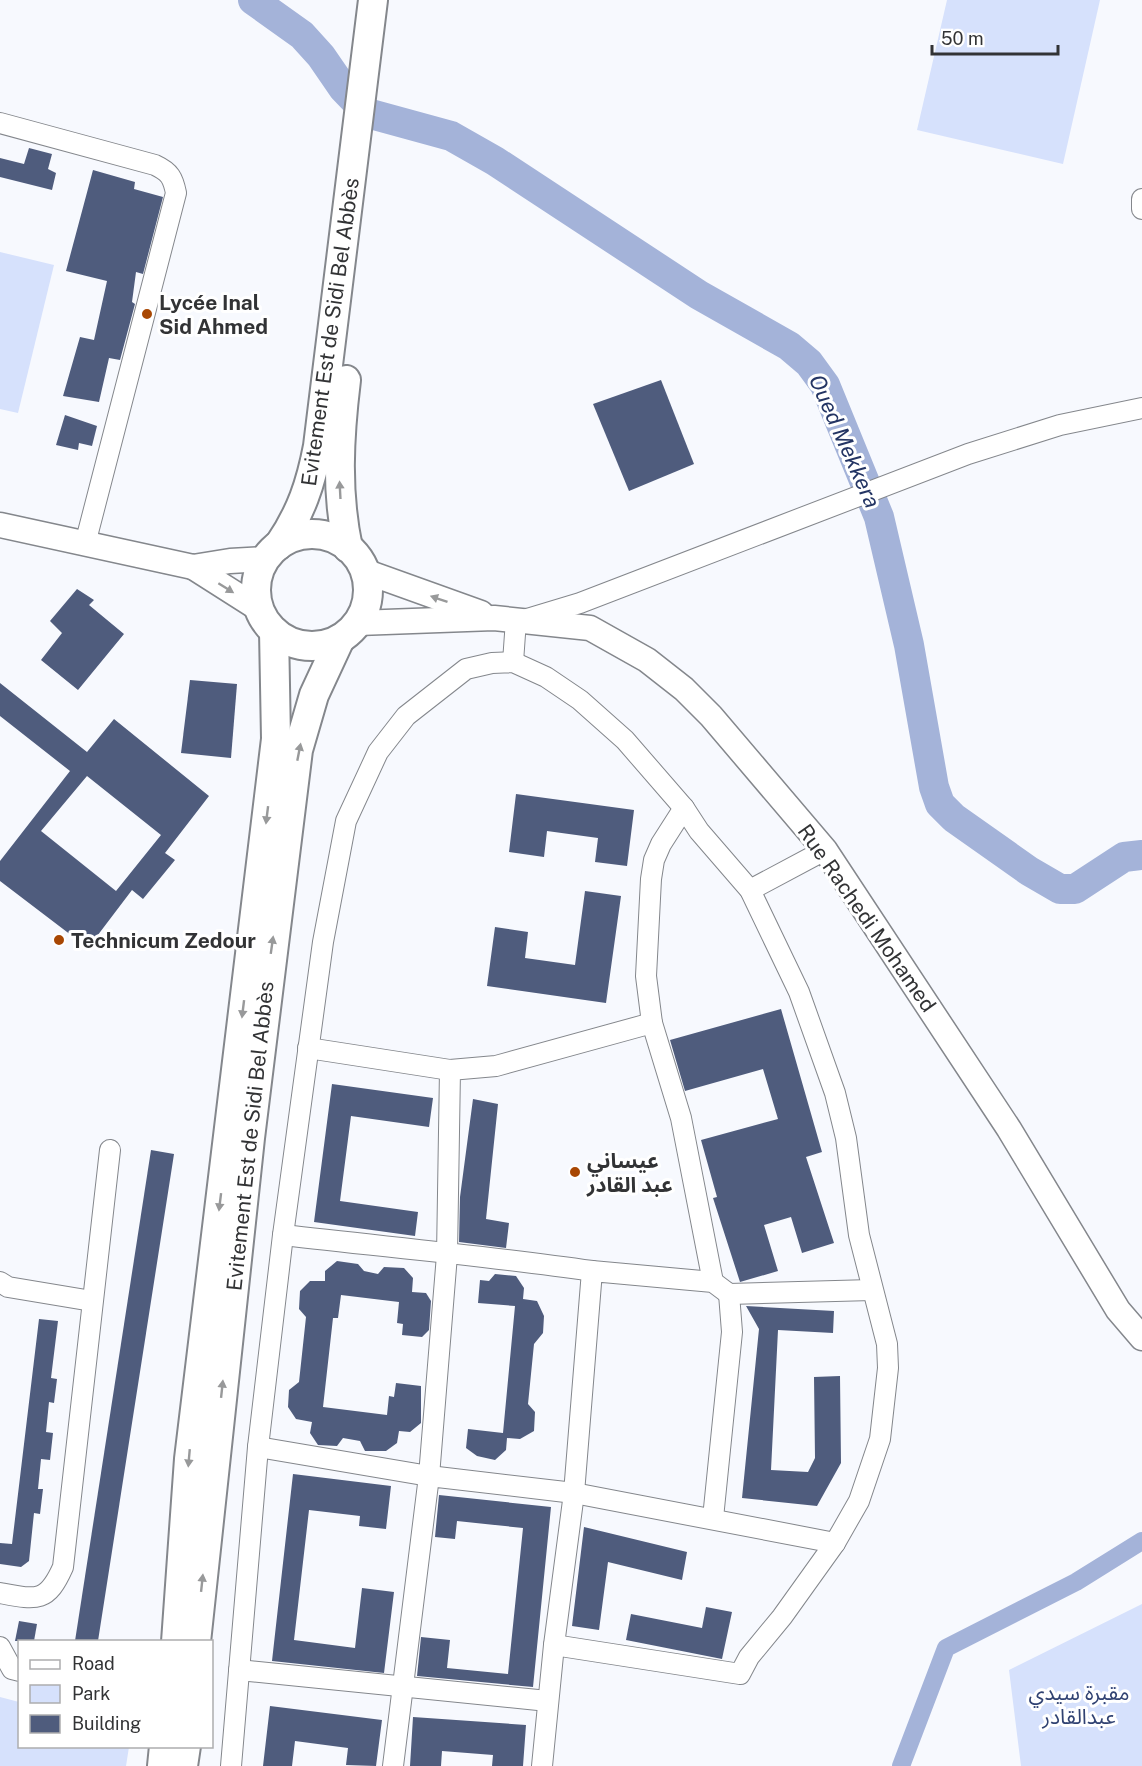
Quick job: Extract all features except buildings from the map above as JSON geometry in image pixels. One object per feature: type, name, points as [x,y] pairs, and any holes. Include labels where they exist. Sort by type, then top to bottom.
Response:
[{"type":"highway","points":[[373,0],[375,65]]},
{"type":"highway","points":[[366,148],[375,65],[391,0]]},
{"type":"highway","name":"Evitement Est de Sidi Bel Abbès","points":[[272,552],[300,512],[311,483],[366,148]]},
{"type":"highway","name":"Evitement Est de Sidi Bel Abbès","points":[[356,560],[340,509],[339,469],[341,418],[366,148]]},
{"type":"highway","points":[[314,534],[338,541],[356,560],[368,592],[349,631],[313,646],[299,644],[267,620],[257,579],[272,552],[302,535],[314,534]]},
{"type":"highway","name":"Evitement Est de Sidi Bel Abbès","points":[[176,1640],[189,1459],[276,739],[267,620]]},
{"type":"highway","name":"Evitement Est de Sidi Bel Abbès","points":[[196,1640],[248,1149],[298,750],[314,694],[349,631]]},
{"type":"highway","points":[[162,1766],[164,1748]]},
{"type":"highway","points":[[183,1766],[186,1748]]},
{"type":"main road","points":[[0,525],[193,567],[272,552]]},
{"type":"main road","points":[[356,560],[511,619]]},
{"type":"main road","points":[[193,567],[267,620]]},
{"type":"main road","points":[[349,631],[511,619]]},
{"type":"main road","name":"Rue Rachedi Mohamed","points":[[511,619],[590,628],[647,660],[684,689],[711,717],[825,850],[1002,1119],[1118,1310],[1142,1338]]},
{"type":"street","points":[[0,123],[155,165],[168,171],[174,181],[176,193],[85,544]]},
{"type":"street","points":[[1142,199],[1142,209]]},
{"type":"street","points":[[513,662],[511,619],[580,603],[948,462],[1060,425],[1142,408]]},
{"type":"street","points":[[231,1766],[258,1447],[283,1235],[323,942],[346,820],[378,752],[406,716],[466,669],[513,662],[546,677],[580,700],[625,740],[750,890],[799,992],[835,1093],[846,1138],[859,1235],[887,1344],[886,1399],[880,1439],[870,1474],[836,1543],[782,1617],[749,1657],[740,1674],[554,1645]]},
{"type":"street","points":[[684,808],[661,844],[652,870],[646,936],[646,976],[652,1023],[681,1118],[713,1282]]},
{"type":"street","points":[[750,890],[825,850]]},
{"type":"street","points":[[308,1048],[450,1070],[496,1066],[652,1023]]},
{"type":"street","points":[[393,1766],[429,1476],[447,1255],[450,1070]]},
{"type":"street","points":[[1,1599],[38,1597],[46,1594],[53,1587],[63,1567],[110,1150]]},
{"type":"street","points":[[283,1235],[447,1255],[511,1259],[592,1271],[713,1282],[729,1294],[872,1290]]},
{"type":"street","points":[[542,1766],[554,1645],[574,1493],[592,1271]]},
{"type":"street","points":[[3,1289],[92,1301]]},
{"type":"street","points":[[713,1518],[732,1332],[729,1294]]},
{"type":"street","points":[[258,1447],[429,1476],[574,1493],[836,1543]]},
{"type":"street","points":[[0,1647],[12,1669],[18,1670]]},
{"type":"street","points":[[239,1670],[548,1701]]},
{"type":"green space","points":[[947,0],[1100,0],[1063,164],[917,130]]},
{"type":"green space","points":[[0,252],[54,265],[18,413],[0,409]]},
{"type":"green space","name":"مقبرة سيدي عبدالقادر","points":[[1142,1604],[1142,1766],[1021,1766],[1009,1670]]},
{"type":"green space","points":[[0,1697],[18,1702],[18,1748],[129,1748],[126,1766],[0,1766]]},
{"type":"waterway","name":"Oued Mekkera","points":[[253,0],[302,35],[321,56],[343,88],[367,113],[451,136],[495,161],[699,295],[789,346],[809,363],[825,385],[879,517],[909,645],[934,787],[940,804],[954,818],[1029,871],[1060,889],[1075,889],[1124,857],[1142,855]]},
{"type":"waterway","points":[[901,1766],[946,1648],[1076,1582],[1142,1541]]},
{"type":"place","name":"Lycée Inal Sid Ahmed","points":[[147,314]]},
{"type":"place","name":"Technicum Zedour","points":[[59,940]]},
{"type":"place","name":"عيساني عبد القادر","points":[[575,1172]]}]
